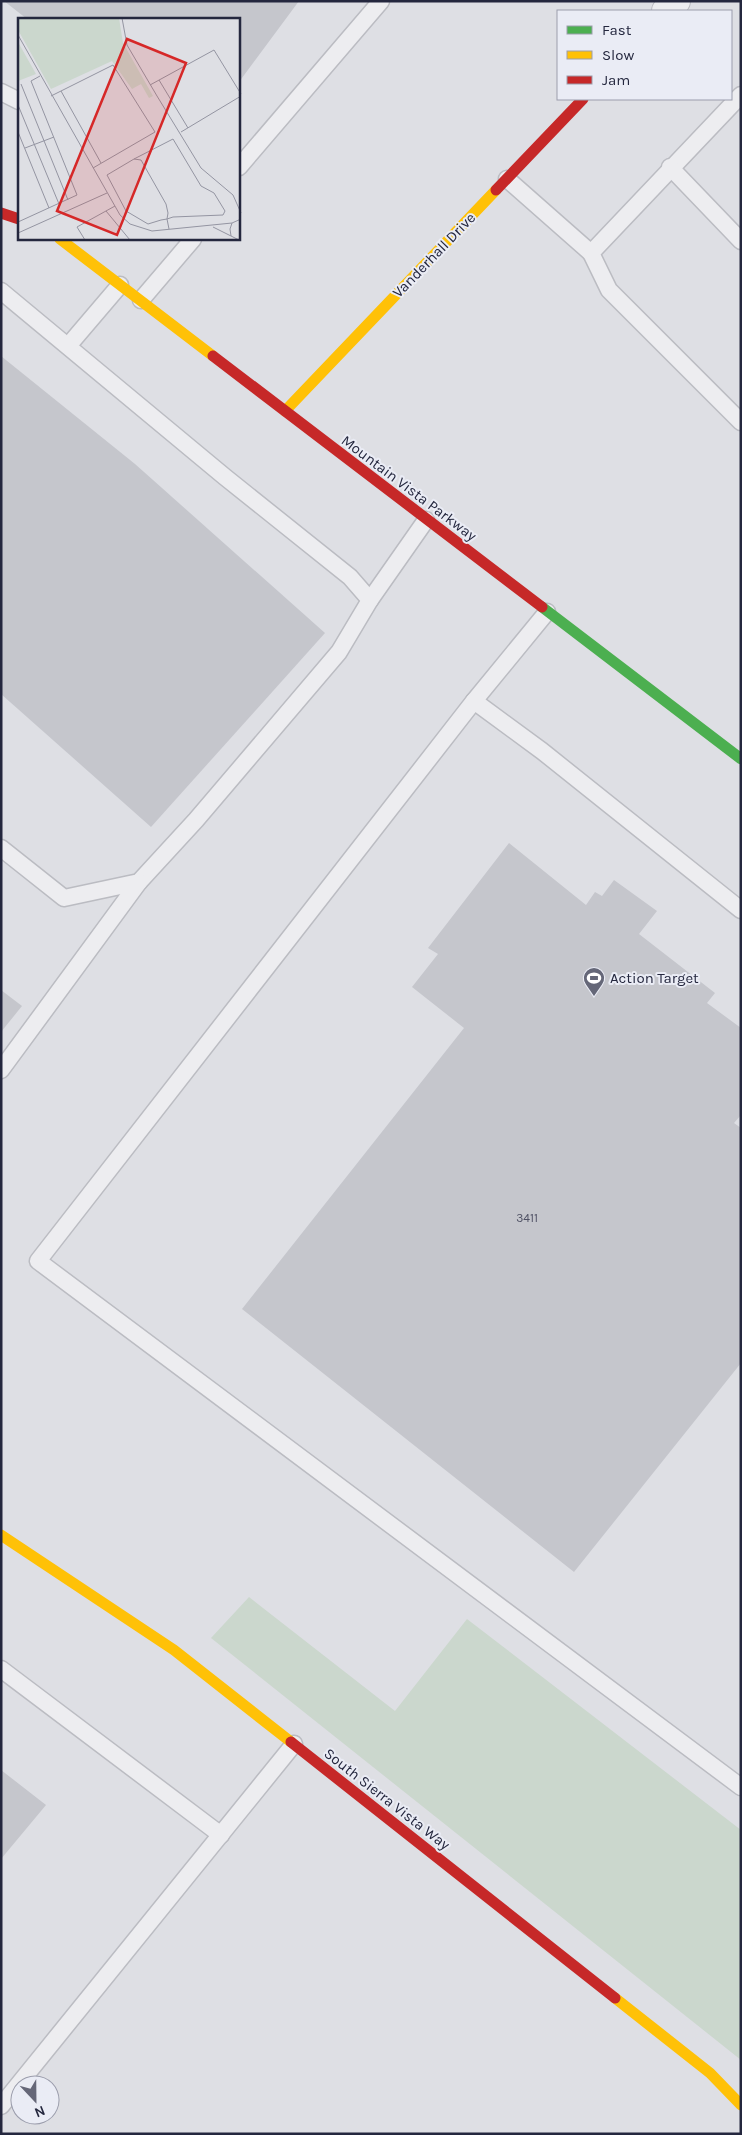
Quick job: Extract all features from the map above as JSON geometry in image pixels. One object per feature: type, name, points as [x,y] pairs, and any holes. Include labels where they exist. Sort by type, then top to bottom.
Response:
[{"type":"street","points":[[667,10],[676,1]]},
{"type":"street","name":"Vanderhall Drive","points":[[285,411],[582,100]]},
{"type":"street","points":[[1,213],[18,219]]},
{"type":"street","name":"Mountain Vista Parkway","points":[[61,240],[741,759]]},
{"type":"street","name":"South Sierra Vista Way","points":[[1,1535],[174,1650],[710,2073],[741,2105]]},
{"type":"lane","points":[[240,166],[381,1]]},
{"type":"lane","points":[[1,92],[18,100]]},
{"type":"lane","points":[[590,254],[741,94]]},
{"type":"lane","points":[[670,168],[741,241]]},
{"type":"lane","points":[[507,179],[590,254],[609,290],[741,422]]},
{"type":"lane","points":[[141,300],[192,240]]},
{"type":"lane","points":[[68,346],[120,285]]},
{"type":"lane","points":[[1,291],[225,477],[350,577],[370,600]]},
{"type":"lane","points":[[1,1070],[139,882],[196,820],[339,652],[370,600],[426,520]]},
{"type":"lane","points":[[547,612],[474,700],[38,1261],[741,1786]]},
{"type":"lane","points":[[474,700],[542,751],[741,910]]},
{"type":"lane","points":[[1,848],[64,898],[139,882]]},
{"type":"lane","points":[[1,1669],[221,1835]]},
{"type":"lane","points":[[1,2106],[294,1744]]},
{"type":"shaded area","points":[[249,1597],[395,1711],[467,1619],[741,1830],[741,2060],[211,1638]]},
{"type":"building","points":[[4,1],[299,1],[240,81],[240,18],[26,18]]},
{"type":"building","points":[[1,356],[135,464],[325,633],[151,827],[1,694]]},
{"type":"building","name":"Action Target","points":[[509,843],[586,905],[595,892],[602,896],[614,880],[657,911],[639,934],[715,993],[707,1003],[741,1028],[741,1115],[734,1123],[741,1128],[741,1363],[574,1572],[242,1309],[464,1028],[412,987],[438,954],[428,948]]},
{"type":"building","points":[[1,990],[22,1006],[1,1032]]},
{"type":"building","points":[[1,1770],[46,1805],[1,1859]]},
{"type":"traffic: fast","points":[[542,607],[741,759]]},
{"type":"traffic: slow","points":[[285,411],[496,190]]},
{"type":"traffic: slow","points":[[61,240],[213,356]]},
{"type":"traffic: slow","points":[[1,1535],[174,1650],[291,1742]]},
{"type":"traffic: slow","points":[[615,1998],[710,2073],[741,2105]]},
{"type":"traffic: jam","points":[[496,190],[582,100]]},
{"type":"traffic: jam","points":[[1,213],[18,219]]},
{"type":"traffic: jam","points":[[213,356],[542,607]]},
{"type":"traffic: jam","points":[[291,1742],[615,1998]]},
{"type":"place","name":"Action Target","points":[[594,997]]}]
